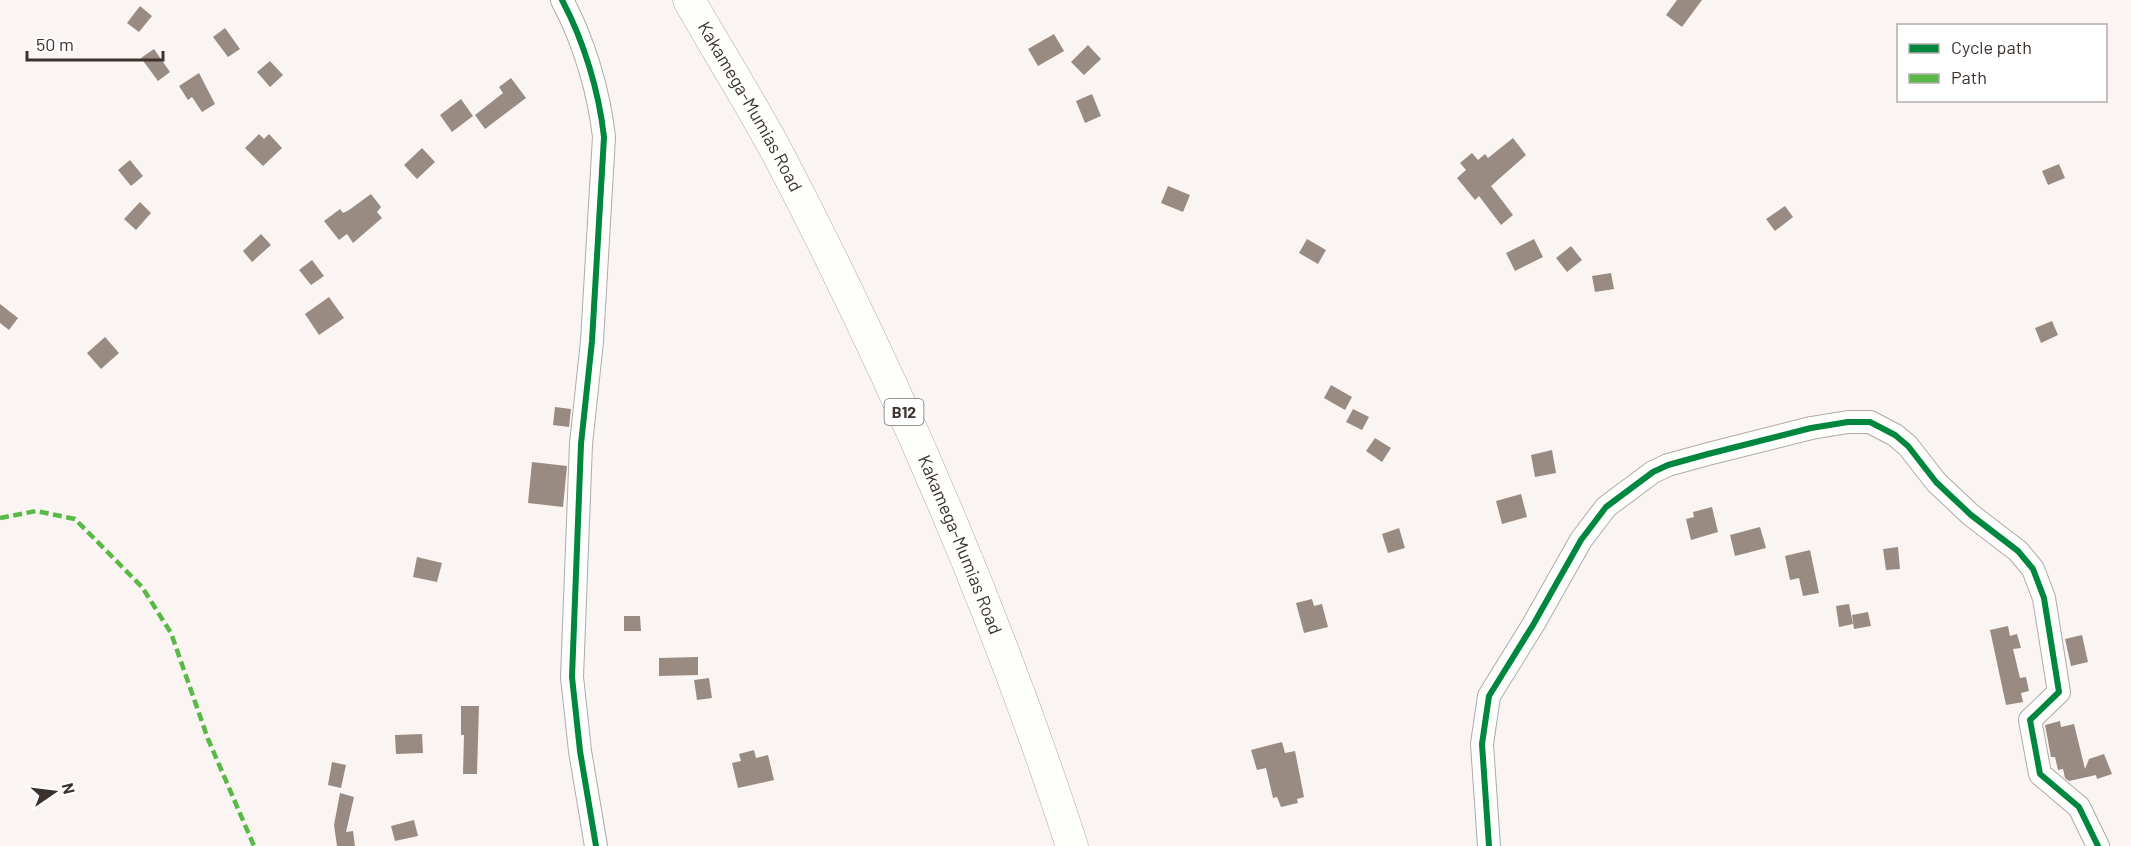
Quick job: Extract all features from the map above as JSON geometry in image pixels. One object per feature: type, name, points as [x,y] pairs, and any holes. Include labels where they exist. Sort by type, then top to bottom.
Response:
[{"type":"highway","name":"Kakamega-Mumias Road","points":[[689,0],[776,152],[890,382],[946,508],[999,640],[1040,749],[1072,846]]},
{"type":"street","points":[[562,0],[590,72],[601,110],[604,137],[592,341],[581,444],[572,677],[580,751],[596,846]]},
{"type":"street","points":[[1489,846],[1482,744],[1489,696],[1533,625],[1581,540],[1606,507],[1637,482],[1668,465],[1810,428],[1870,422],[1884,427],[1908,446],[1936,482],[1971,515],[2018,550],[2032,569],[2044,598],[2059,692],[2030,720],[2040,774],[2079,807],[2098,846]]},
{"type":"building","points":[[1677,0],[1702,0],[1682,27],[1666,15]]},
{"type":"building","points":[[140,6],[152,16],[139,32],[127,23]]},
{"type":"building","points":[[225,28],[240,49],[228,57],[213,37]]},
{"type":"building","points":[[1054,34],[1064,51],[1038,66],[1028,49]]},
{"type":"building","points":[[1088,45],[1101,59],[1084,75],[1071,62]]},
{"type":"building","points":[[154,49],[170,72],[158,81],[141,58]]},
{"type":"building","points":[[270,61],[283,75],[270,87],[257,72]]},
{"type":"building","points":[[199,73],[215,104],[202,112],[192,97],[188,100],[179,86]]},
{"type":"building","points":[[511,78],[526,98],[485,129],[475,115],[503,93],[499,87]]},
{"type":"building","points":[[1092,94],[1101,116],[1085,123],[1076,101]]},
{"type":"building","points":[[461,99],[473,116],[452,132],[440,115]]},
{"type":"building","points":[[259,134],[264,139],[269,134],[282,148],[263,166],[245,148]]},
{"type":"building","points":[[1513,138],[1526,155],[1491,186],[1513,215],[1501,225],[1479,196],[1475,200],[1457,178],[1466,170],[1460,163],[1472,153],[1478,160],[1485,154],[1488,158]]},
{"type":"building","points":[[422,148],[435,162],[417,179],[404,165]]},
{"type":"building","points":[[130,160],[143,176],[131,186],[118,170]]},
{"type":"building","points":[[2059,164],[2065,178],[2048,185],[2042,171]]},
{"type":"building","points":[[1168,186],[1190,195],[1183,212],[1161,203]]},
{"type":"building","points":[[371,194],[381,207],[377,212],[382,218],[353,243],[347,234],[339,240],[324,221],[340,209],[343,213],[349,210]]},
{"type":"building","points":[[140,202],[151,213],[136,230],[124,219]]},
{"type":"building","points":[[1785,206],[1793,217],[1775,231],[1766,219]]},
{"type":"building","points":[[261,234],[271,245],[252,262],[243,251]]},
{"type":"building","points":[[1307,239],[1326,250],[1318,264],[1299,253]]},
{"type":"building","points":[[1534,239],[1543,257],[1515,271],[1506,253]]},
{"type":"building","points":[[1571,246],[1582,260],[1567,272],[1556,258]]},
{"type":"building","points":[[312,260],[324,276],[311,285],[299,270]]},
{"type":"building","points":[[1611,273],[1614,289],[1595,292],[1592,276]]},
{"type":"building","points":[[329,297],[344,318],[319,335],[305,314]]},
{"type":"building","points":[[0,304],[18,318],[9,330],[0,323]]},
{"type":"building","points":[[2052,321],[2058,335],[2041,343],[2035,328]]},
{"type":"building","points":[[105,337],[119,353],[101,369],[87,353]]},
{"type":"building","points":[[1331,385],[1352,397],[1345,410],[1324,398]]},
{"type":"building","points":[[555,407],[571,409],[569,427],[553,425]]},
{"type":"building","points":[[1353,409],[1369,417],[1362,430],[1346,422]]},
{"type":"building","points":[[1375,438],[1391,448],[1382,462],[1366,451]]},
{"type":"building","points":[[1552,450],[1556,473],[1535,477],[1531,455]]},
{"type":"building","points":[[532,462],[567,466],[563,507],[528,503]]},
{"type":"building","points":[[1521,494],[1527,517],[1502,524],[1496,501]]},
{"type":"building","points":[[1712,507],[1718,532],[1691,540],[1686,519],[1694,517],[1693,512]]},
{"type":"building","points":[[1760,527],[1766,548],[1735,556],[1730,535]]},
{"type":"building","points":[[1399,528],[1405,548],[1388,553],[1382,534]]},
{"type":"building","points":[[1898,547],[1900,569],[1886,570],[1883,549]]},
{"type":"building","points":[[1810,550],[1819,593],[1803,596],[1799,578],[1790,580],[1785,556]]},
{"type":"building","points":[[417,557],[442,563],[437,582],[413,577]]},
{"type":"building","points":[[1312,599],[1314,606],[1322,604],[1328,627],[1304,633],[1296,603]]},
{"type":"building","points":[[1849,604],[1853,624],[1839,627],[1836,606]]},
{"type":"building","points":[[1868,612],[1871,626],[1854,629],[1852,615]]},
{"type":"building","points":[[624,616],[640,616],[641,631],[624,631]]},
{"type":"building","points":[[2008,626],[2010,636],[2017,634],[2021,648],[2013,649],[2020,678],[2026,677],[2029,691],[2021,693],[2023,702],[2006,705],[1990,630]]},
{"type":"building","points":[[2082,635],[2088,662],[2071,666],[2065,639]]},
{"type":"building","points":[[698,657],[698,675],[659,676],[659,658]]},
{"type":"building","points":[[709,678],[712,698],[697,700],[694,680]]},
{"type":"building","points":[[461,706],[479,706],[477,774],[463,774],[464,735],[461,735]]},
{"type":"building","points":[[2060,721],[2061,727],[2074,724],[2085,769],[2089,759],[2104,754],[2112,774],[2097,779],[2096,775],[2069,781],[2065,778],[2063,769],[2058,770],[2055,757],[2051,757],[2045,725]]},
{"type":"building","points":[[422,734],[423,753],[396,754],[395,735]]},
{"type":"building","points":[[1282,742],[1285,753],[1295,751],[1304,797],[1297,799],[1298,803],[1281,807],[1277,797],[1273,798],[1266,768],[1257,770],[1251,750]]},
{"type":"building","points":[[754,750],[756,758],[768,755],[774,780],[738,788],[732,763],[741,761],[739,754]]},
{"type":"building","points":[[332,762],[346,765],[341,788],[328,785]]},
{"type":"building","points":[[340,793],[354,797],[346,832],[353,831],[355,846],[337,846],[334,825]]},
{"type":"building","points":[[414,820],[418,836],[395,841],[391,826]]},
{"type":"marked path","points":[[0,518],[36,511],[75,519],[142,587],[171,633],[208,739],[254,846]]},
{"type":"cycle path","points":[[562,0],[577,32],[589,67],[604,137],[592,341],[581,444],[572,677],[580,751],[596,846]]},
{"type":"cycle path","points":[[1489,846],[1482,744],[1489,696],[1533,625],[1581,540],[1606,507],[1653,472],[1668,465],[1811,428],[1848,422],[1870,422],[1895,435],[1908,446],[1936,482],[1971,515],[2018,551],[2033,569],[2044,598],[2059,692],[2030,720],[2040,774],[2079,807],[2098,846]]}]
